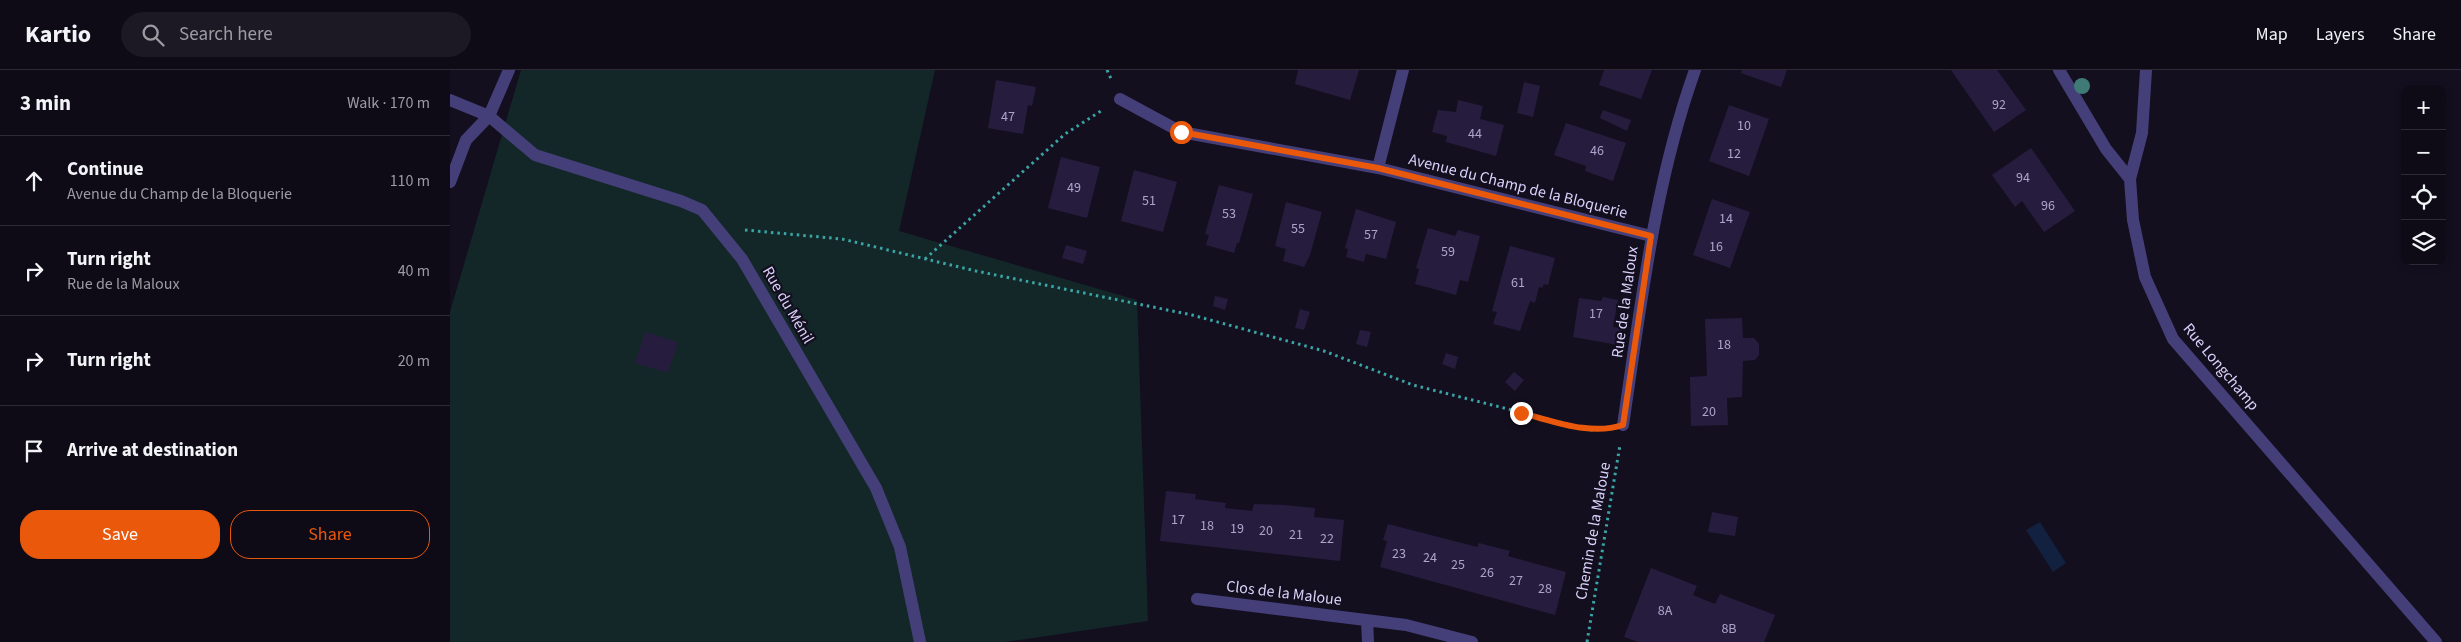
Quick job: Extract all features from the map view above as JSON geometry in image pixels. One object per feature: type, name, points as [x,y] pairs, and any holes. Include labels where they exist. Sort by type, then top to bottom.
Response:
[{"type":"street","points":[[450,182],[466,140],[489,116],[509,70]]},
{"type":"street","points":[[1378,168],[1404,70]]},
{"type":"street","name":"Rue de la Maloux","points":[[1623,425],[1651,236],[1664,174],[1695,70]]},
{"type":"street","points":[[2059,70],[2106,149],[2130,179]]},
{"type":"street","name":"Rue Longchamp","points":[[2146,70],[2142,133],[2130,179],[2133,220],[2145,277],[2173,339],[2436,642]]},
{"type":"street","name":"Avenue du Champ de la Bloquerie","points":[[1120,99],[1181,132],[1378,168],[1651,236]]},
{"type":"street","name":"Rue du Ménil","points":[[450,100],[489,116],[535,155],[682,201],[702,210],[719,228],[742,259],[876,488],[900,547],[920,642]]},
{"type":"street","name":"Clos de la Maloue","points":[[1197,598],[1406,625],[1472,642]]},
{"type":"street","points":[[1367,620],[1368,642]]},
{"type":"path","points":[[925,259],[1065,134],[1120,99]]},
{"type":"path","points":[[719,228],[842,239],[976,272],[1192,314],[1324,351],[1413,386],[1591,430],[1612,429],[1623,425]]},
{"type":"path","name":"Chemin de la Maloue","points":[[1587,642],[1623,425]]},
{"type":"green space","points":[[521,70],[935,70],[899,231],[1137,300],[1148,621],[1005,642],[450,642],[450,312]]},
{"type":"water","points":[[2040,522],[2066,563],[2053,572],[2026,530]]},
{"type":"building","points":[[1298,70],[1359,70],[1350,100],[1295,84]]},
{"type":"building","points":[[1604,70],[1652,70],[1641,99],[1599,85]]},
{"type":"building","points":[[1742,70],[1787,70],[1781,87],[1741,73]]},
{"type":"building","points":[[1951,70],[1997,70],[2026,110],[1994,132]]},
{"type":"building","points":[[996,80],[1036,87],[1032,106],[1028,105],[1023,134],[988,128]]},
{"type":"building","points":[[1524,82],[1540,86],[1533,117],[1517,113]]},
{"type":"building","points":[[1458,100],[1483,106],[1480,119],[1504,125],[1496,156],[1446,142],[1447,136],[1432,132],[1438,110],[1456,112]]},
{"type":"building","points":[[1729,105],[1769,119],[1749,176],[1709,161]]},
{"type":"building","points":[[1603,110],[1631,120],[1627,131],[1600,118]]},
{"type":"building","points":[[1566,123],[1626,143],[1613,181],[1585,171],[1586,166],[1554,155]]},
{"type":"building","points":[[2031,148],[2075,211],[2044,232],[2022,201],[2015,207],[1992,175]]},
{"type":"building","points":[[1061,157],[1100,167],[1087,218],[1048,208]]},
{"type":"building","points":[[1134,170],[1177,182],[1163,232],[1121,221]]},
{"type":"building","points":[[1219,185],[1253,194],[1239,243],[1237,243],[1234,253],[1206,245],[1209,235],[1205,234]]},
{"type":"building","points":[[1712,199],[1750,212],[1730,268],[1693,255]]},
{"type":"building","points":[[1286,202],[1322,212],[1310,255],[1304,267],[1283,261],[1286,249],[1275,246]]},
{"type":"building","points":[[1356,209],[1396,222],[1386,259],[1366,254],[1364,262],[1346,257],[1348,249],[1345,248]]},
{"type":"building","points":[[1428,228],[1455,236],[1458,230],[1480,236],[1468,282],[1460,280],[1456,295],[1415,284],[1419,269],[1416,268]]},
{"type":"building","points":[[1066,245],[1087,251],[1083,264],[1062,258]]},
{"type":"building","points":[[1510,246],[1555,258],[1548,285],[1544,284],[1542,288],[1539,287],[1535,303],[1530,301],[1520,331],[1493,324],[1497,312],[1492,311]]},
{"type":"building","points":[[1215,296],[1228,299],[1225,310],[1213,306]]},
{"type":"building","points":[[1603,297],[1618,300],[1613,327],[1621,328],[1618,345],[1573,337],[1579,298],[1601,301]]},
{"type":"building","points":[[1300,309],[1310,312],[1304,330],[1295,328]]},
{"type":"building","points":[[1742,318],[1743,338],[1754,338],[1759,344],[1759,355],[1755,360],[1743,361],[1742,397],[1727,398],[1728,425],[1691,426],[1690,377],[1707,376],[1705,319]]},
{"type":"building","points":[[1360,330],[1371,332],[1367,347],[1356,344]]},
{"type":"building","points":[[645,332],[678,342],[668,373],[635,363]]},
{"type":"building","points":[[1446,353],[1458,357],[1455,369],[1442,364]]},
{"type":"building","points":[[1514,372],[1524,380],[1515,391],[1505,382]]},
{"type":"building","points":[[1166,491],[1196,494],[1195,499],[1226,503],[1225,508],[1252,511],[1254,504],[1315,508],[1314,517],[1344,520],[1340,561],[1160,541]]},
{"type":"building","points":[[1712,512],[1738,517],[1735,536],[1708,532]]},
{"type":"building","points":[[1388,524],[1477,547],[1479,543],[1510,551],[1508,556],[1566,572],[1555,615],[1380,567],[1387,541],[1383,540]]},
{"type":"building","points":[[1651,568],[1697,586],[1693,595],[1715,604],[1720,594],[1775,615],[1764,642],[1638,642],[1624,637]]},
{"type":"route","points":[[1181,132],[1378,168],[1651,236],[1623,425],[1612,429],[1591,430],[1521,413]]}]
